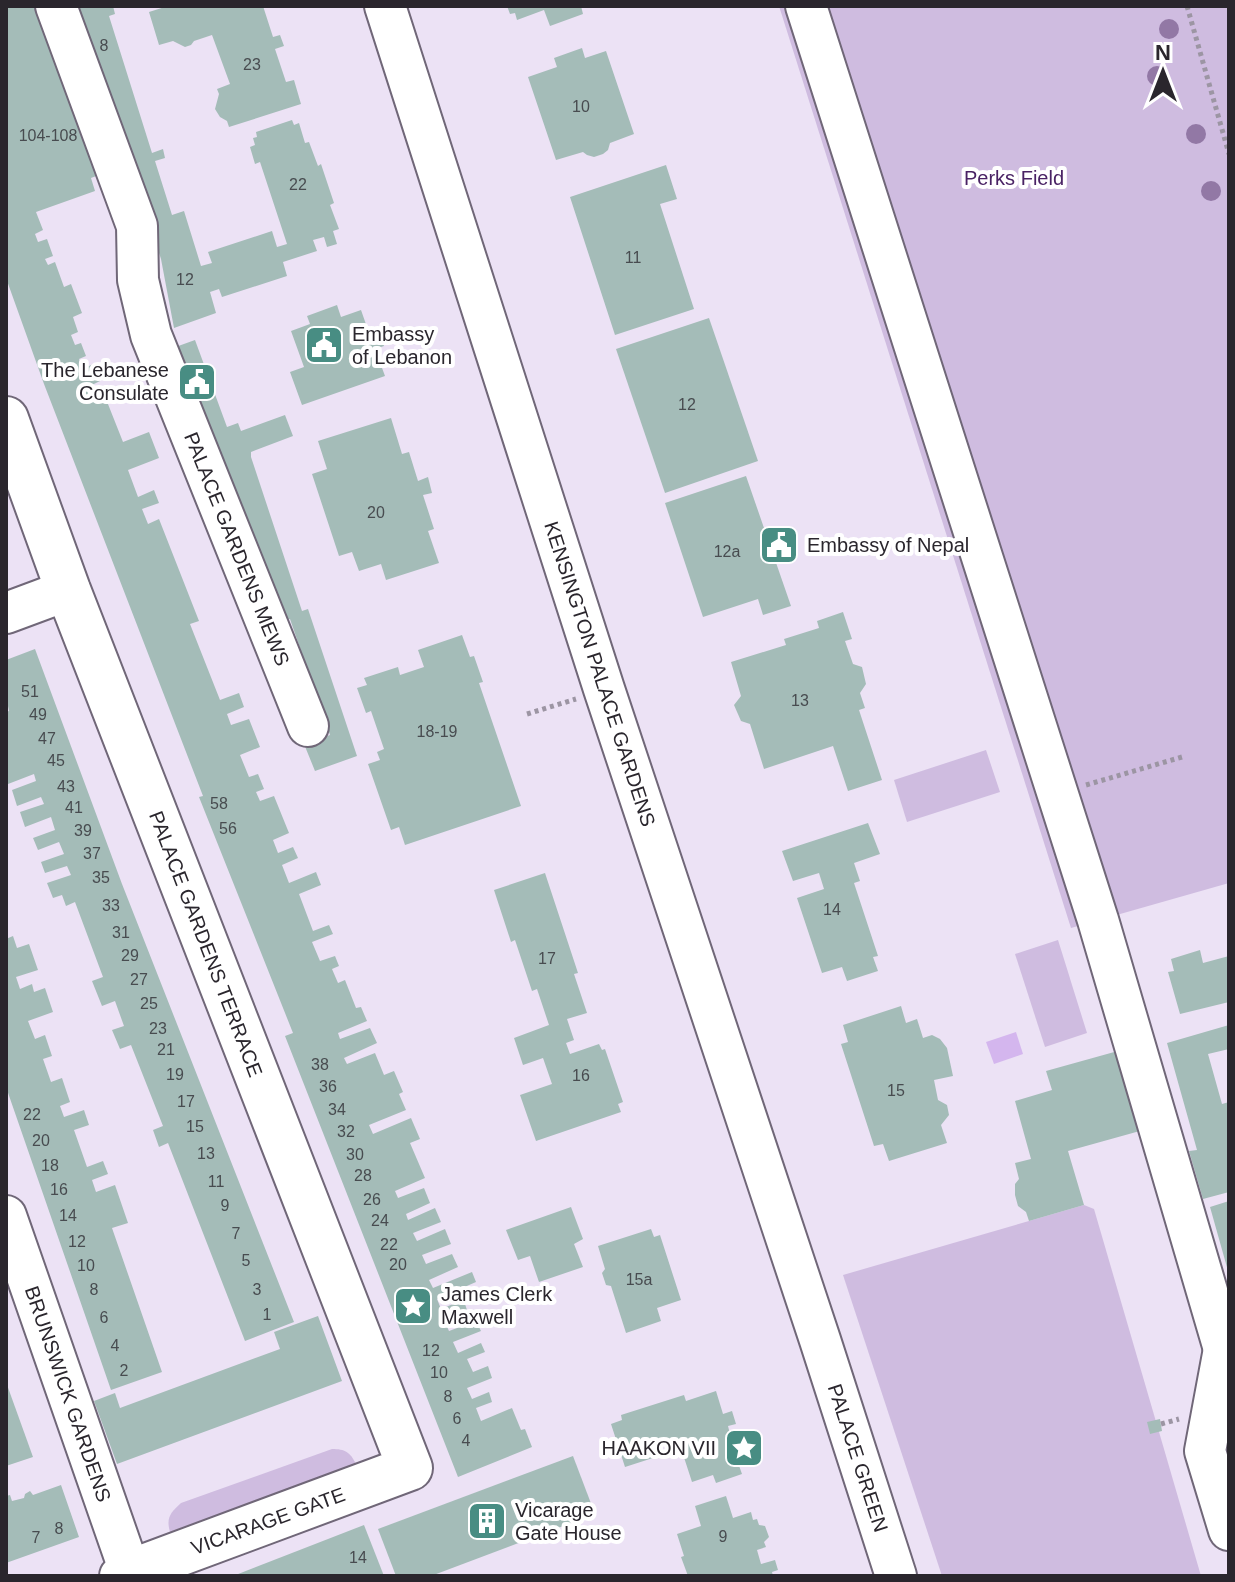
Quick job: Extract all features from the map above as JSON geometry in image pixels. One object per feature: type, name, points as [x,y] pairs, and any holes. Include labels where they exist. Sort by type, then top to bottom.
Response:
[{"type":"main road","name":"PALACE GARDENS TERRACE","points":[[6,419],[68,590],[410,1468]]},
{"type":"main road","name":"VICARAGE GATE","points":[[127,1575],[410,1468]]},
{"type":"street","name":"PALACE GARDENS MEWS","points":[[56,6],[137,226],[138,280],[151,335],[308,726]]},
{"type":"street","name":"KENSINGTON PALACE GARDENS","points":[[385,6],[604,689],[820,1340]]},
{"type":"street","points":[[806,6],[1058,793],[1227,1348],[1220,1418],[1205,1451],[1229,1530]]},
{"type":"street","points":[[6,613],[68,590]]},
{"type":"street","name":"BRUNSWICK GARDENS","points":[[6,1216],[127,1575]]},
{"type":"street","name":"PALACE GREEN","points":[[820,1340],[896,1576]]},
{"type":"path","points":[[1187,6],[1229,154]]},
{"type":"path","points":[[527,714],[569,701]]},
{"type":"path","points":[[1058,793],[1182,757]]},
{"type":"green space","name":"Perks Field","points":[[779,6],[1229,6],[1229,883],[1071,928]]},
{"type":"green space","points":[[986,750],[1000,792],[907,822],[894,780]]},
{"type":"green space","points":[[1058,940],[1087,1033],[1045,1047],[1015,954]]},
{"type":"green space","points":[[1084,1205],[1094,1209],[1201,1576],[942,1576],[843,1275]]},
{"type":"green space","points":[[332,1449],[347,1452],[356,1464],[170,1532],[170,1516],[181,1503]]},
{"type":"shaded area","points":[[1016,1032],[1023,1054],[994,1064],[986,1042]]},
{"type":"building","points":[[6,6],[43,6],[104,173],[91,178],[95,191],[36,212],[43,230],[35,234],[38,242],[47,239],[53,256],[45,259],[48,265],[55,262],[64,287],[71,284],[82,313],[73,317],[78,332],[71,335],[75,345],[81,343],[86,356],[79,359],[83,369],[93,364],[100,381],[92,385],[96,397],[104,394],[123,442],[149,432],[159,458],[128,470],[138,497],[154,490],[159,503],[142,509],[148,524],[159,519],[199,621],[190,624],[220,700],[239,693],[244,707],[227,714],[231,725],[249,719],[260,747],[240,755],[249,777],[258,774],[264,789],[256,792],[260,801],[274,796],[289,833],[273,840],[278,853],[293,847],[298,858],[282,865],[289,883],[316,872],[321,885],[299,894],[313,931],[329,925],[333,934],[312,942],[320,961],[335,956],[339,966],[332,969],[338,983],[345,980],[356,1008],[361,1007],[367,1021],[338,1033],[340,1039],[370,1028],[377,1043],[344,1058],[347,1064],[375,1053],[384,1075],[394,1071],[403,1092],[399,1094],[406,1110],[369,1125],[373,1134],[411,1118],[420,1139],[410,1143],[425,1178],[395,1191],[398,1198],[424,1188],[430,1203],[406,1214],[408,1220],[435,1208],[441,1222],[413,1233],[417,1241],[445,1229],[451,1244],[422,1255],[426,1264],[452,1254],[458,1267],[429,1280],[433,1288],[472,1272],[476,1282],[437,1299],[441,1309],[475,1295],[477,1299],[465,1304],[467,1310],[444,1320],[449,1331],[476,1321],[481,1331],[453,1342],[458,1353],[481,1343],[485,1352],[467,1359],[473,1372],[488,1366],[492,1378],[467,1388],[472,1399],[489,1392],[492,1402],[476,1408],[481,1421],[512,1408],[532,1447],[458,1477],[285,1036],[293,1033],[199,797],[203,796],[6,278]]},
{"type":"building","points":[[66,6],[113,6],[115,14],[109,16],[152,153],[163,149],[165,158],[155,161],[172,215],[184,211],[201,266],[212,263],[208,252],[272,231],[277,247],[287,244],[260,162],[255,164],[250,147],[255,145],[253,138],[257,137],[256,132],[292,120],[294,125],[299,123],[305,143],[309,142],[318,166],[321,164],[334,203],[330,205],[339,229],[333,231],[337,244],[327,247],[324,237],[313,240],[317,251],[283,262],[287,276],[222,297],[219,289],[210,292],[216,313],[174,328],[161,259],[129,160]]},
{"type":"building","points":[[168,6],[263,6],[273,37],[280,35],[284,46],[275,49],[286,82],[294,80],[301,104],[229,127],[215,109],[219,94],[217,89],[230,84],[212,35],[185,47],[173,41],[159,45],[149,12]]},
{"type":"building","points":[[507,6],[581,6],[583,14],[550,26],[544,10],[517,20],[515,13],[510,14]]},
{"type":"building","points":[[582,48],[585,58],[606,51],[634,134],[610,143],[608,150],[594,157],[583,152],[556,160],[528,77],[557,67],[554,58]]},
{"type":"building","points":[[666,165],[677,199],[660,204],[694,309],[615,335],[570,197]]},
{"type":"building","points":[[337,305],[341,317],[361,310],[368,330],[378,327],[384,346],[375,349],[385,376],[302,405],[290,372],[304,367],[291,331],[310,324],[307,316]]},
{"type":"building","points":[[709,318],[758,461],[665,493],[616,349]]},
{"type":"building","points":[[195,340],[227,427],[238,423],[241,431],[285,415],[293,436],[251,452],[251,457],[302,611],[308,609],[357,756],[315,771],[304,744],[330,735],[290,619],[287,620],[170,349]]},
{"type":"building","points":[[391,418],[402,454],[409,452],[418,481],[428,477],[432,493],[423,495],[434,529],[428,531],[439,563],[386,580],[381,564],[359,571],[352,552],[339,556],[312,474],[327,469],[318,441]]},
{"type":"building","points":[[746,476],[791,606],[763,615],[758,599],[703,617],[665,503]]},
{"type":"building","points":[[843,612],[852,639],[845,641],[853,664],[862,667],[866,684],[860,693],[865,708],[859,710],[882,780],[848,791],[833,746],[764,769],[750,724],[741,721],[734,705],[741,696],[731,662],[786,645],[784,639],[819,628],[817,621]]},
{"type":"building","points":[[462,635],[483,682],[479,683],[521,806],[405,845],[399,827],[391,830],[368,764],[380,760],[377,752],[384,749],[371,711],[366,713],[357,688],[367,685],[364,678],[398,667],[400,675],[424,667],[418,650]]},
{"type":"building","points":[[35,649],[122,884],[294,1322],[245,1341],[168,1143],[159,1147],[153,1130],[163,1126],[131,1045],[120,1049],[112,1030],[124,1026],[115,1001],[102,1006],[92,981],[103,977],[75,902],[66,906],[62,895],[53,898],[47,883],[71,875],[67,866],[45,873],[41,862],[64,854],[59,842],[38,850],[33,838],[55,830],[51,817],[25,827],[20,812],[44,804],[41,797],[17,806],[12,790],[36,781],[34,774],[8,784],[6,778],[6,712],[9,711],[6,707],[6,660]]},
{"type":"building","points":[[868,823],[880,854],[854,863],[860,881],[854,883],[878,956],[873,957],[878,971],[847,981],[842,967],[822,973],[797,898],[824,889],[819,873],[793,881],[782,851]]},
{"type":"building","points":[[545,873],[578,973],[574,974],[587,1013],[567,1019],[574,1040],[566,1043],[570,1054],[599,1044],[602,1050],[605,1049],[623,1102],[618,1104],[621,1112],[536,1141],[520,1095],[552,1084],[543,1058],[523,1065],[514,1038],[549,1025],[537,989],[532,991],[515,940],[511,942],[494,890]]},
{"type":"building","points":[[13,936],[17,948],[29,944],[38,970],[16,977],[20,989],[32,984],[34,992],[45,988],[53,1012],[28,1021],[35,1039],[45,1035],[52,1056],[43,1059],[51,1082],[62,1078],[70,1102],[60,1106],[64,1117],[84,1110],[89,1125],[74,1130],[87,1167],[103,1161],[108,1174],[92,1180],[96,1192],[115,1185],[128,1223],[112,1228],[162,1372],[111,1390],[6,1087],[6,939]]},
{"type":"building","points":[[1200,950],[1203,963],[1229,956],[1229,1002],[1180,1014],[1168,972],[1174,971],[1171,959]]},
{"type":"building","points":[[901,1006],[906,1023],[917,1019],[923,1038],[932,1035],[947,1048],[953,1076],[934,1080],[938,1100],[947,1105],[949,1115],[941,1125],[947,1143],[889,1161],[883,1144],[874,1146],[841,1044],[848,1042],[843,1025]]},
{"type":"building","points":[[1229,1025],[1229,1049],[1208,1054],[1222,1104],[1229,1102],[1229,1192],[1203,1199],[1189,1151],[1197,1150],[1167,1043]]},
{"type":"building","points":[[1125,1049],[1147,1129],[1068,1151],[1084,1205],[1029,1221],[1026,1212],[1018,1206],[1015,1195],[1015,1184],[1019,1179],[1015,1163],[1031,1159],[1015,1101],[1052,1090],[1046,1071]]},
{"type":"building","points":[[1229,1201],[1229,1270],[1228,1271],[1210,1207]]},
{"type":"building","points":[[571,1207],[583,1239],[574,1244],[583,1267],[539,1282],[530,1256],[518,1260],[506,1230]]},
{"type":"building","points":[[651,1229],[654,1237],[660,1235],[681,1300],[657,1308],[661,1321],[626,1333],[611,1286],[606,1285],[602,1273],[605,1269],[598,1246]]},
{"type":"building","points":[[318,1316],[342,1381],[117,1464],[94,1401],[115,1393],[120,1408],[280,1349],[274,1332]]},
{"type":"building","points":[[6,1382],[33,1457],[6,1466]]},
{"type":"building","points":[[716,1391],[723,1414],[732,1411],[736,1424],[728,1426],[731,1438],[744,1448],[742,1458],[737,1460],[742,1474],[716,1483],[713,1475],[692,1482],[678,1439],[653,1447],[656,1457],[625,1467],[611,1424],[622,1420],[621,1415],[684,1395],[686,1401]]},
{"type":"building","points":[[1160,1419],[1162,1431],[1150,1434],[1147,1422]]},
{"type":"building","name":"Vicarage Gate House","points":[[573,1456],[595,1514],[431,1576],[396,1576],[378,1529]]},
{"type":"building","points":[[61,1485],[79,1537],[6,1563],[6,1496],[10,1495],[12,1501],[24,1498],[30,1491],[33,1495]]},
{"type":"building","points":[[726,1496],[733,1518],[751,1512],[753,1520],[757,1519],[759,1525],[765,1526],[769,1537],[764,1542],[766,1547],[757,1550],[761,1564],[775,1560],[778,1570],[772,1572],[773,1576],[688,1576],[677,1534],[701,1526],[695,1506]]},
{"type":"building","points":[[364,1525],[384,1576],[233,1576]]},
{"type":"place","name":"Embassy of Lebanon","points":[[324,345]]},
{"type":"place","name":"The Lebanese Consulate","points":[[197,382]]},
{"type":"place","name":"Embassy of Nepal","points":[[779,545]]},
{"type":"place","name":"James Clerk Maxwell","points":[[413,1306]]},
{"type":"place","name":"HAAKON VII","points":[[744,1448]]},
{"type":"place","name":"Vicarage Gate House","points":[[487,1521]]}]
